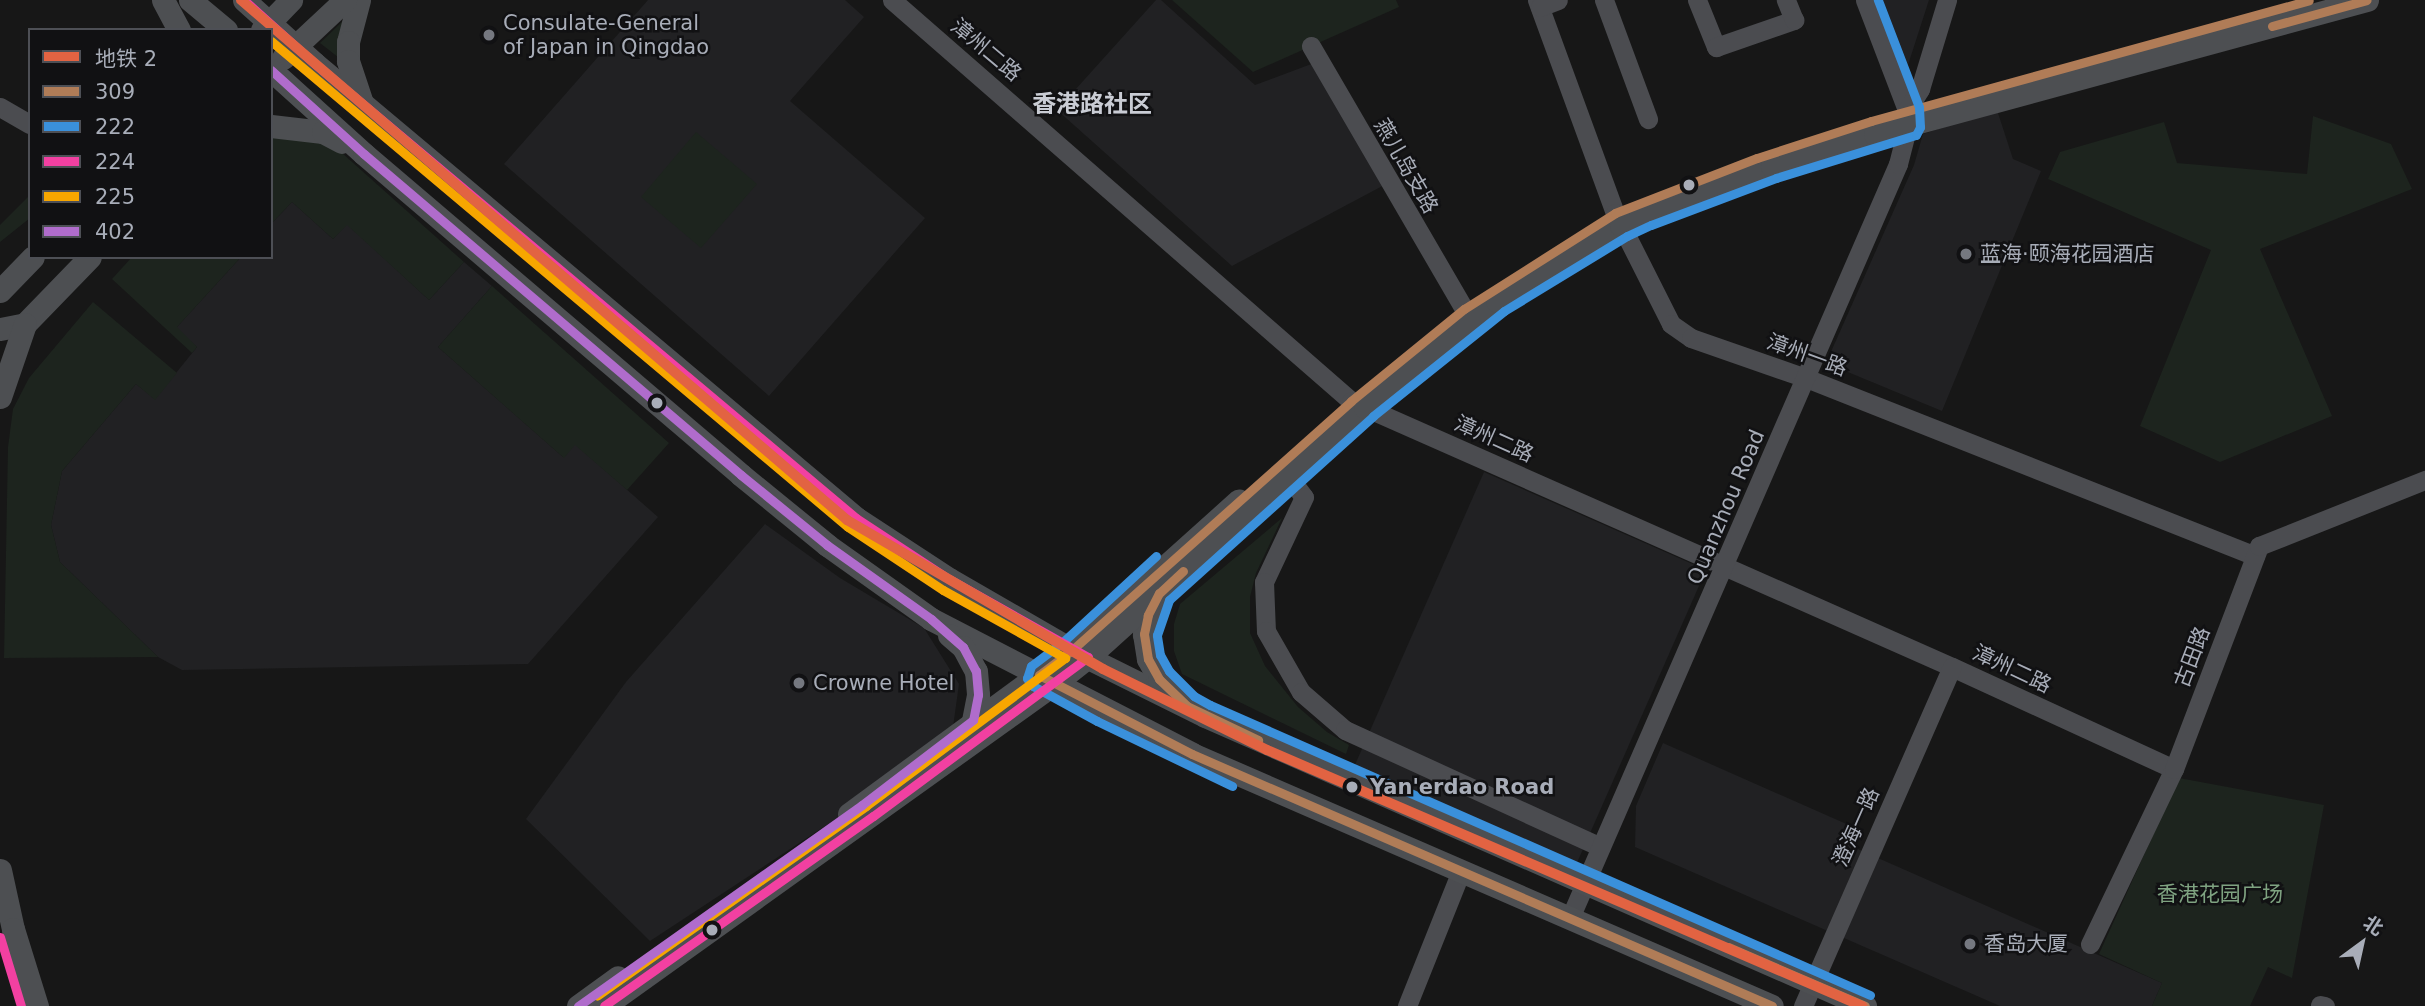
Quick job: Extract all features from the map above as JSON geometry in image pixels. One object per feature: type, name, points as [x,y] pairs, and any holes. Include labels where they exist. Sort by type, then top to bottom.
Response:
[{"type":"main road","points":[[163,0],[177,28]]},
{"type":"main road","points":[[190,0],[224,28]]},
{"type":"main road","points":[[244,0],[265,27],[291,0]]},
{"type":"main road","points":[[273,68],[345,0]]},
{"type":"main road","points":[[359,0],[348,41],[348,61],[362,103]]},
{"type":"main road","points":[[1908,117],[2309,0]]},
{"type":"main road","points":[[1080,654],[1464,309],[1618,219],[1757,158],[2367,0]]},
{"type":"main road","points":[[273,32],[294,46],[856,518],[948,579],[1080,654],[1187,706],[1584,885],[1865,1006]]},
{"type":"main road","points":[[273,72],[364,154],[741,475],[827,545],[931,619],[963,647],[976,671],[978,695],[973,720]]},
{"type":"main road","points":[[273,126],[323,132],[364,154]]},
{"type":"main road","points":[[604,1006],[1047,679],[1159,593],[1288,476],[1358,404],[1497,300],[1618,219]]},
{"type":"main road","points":[[0,291],[31,259]]},
{"type":"main road","points":[[0,397],[25,324],[88,259]]},
{"type":"main road","points":[[0,329],[25,324]]},
{"type":"main road","points":[[1159,593],[1144,634],[1148,659],[1159,679],[1187,706]]},
{"type":"main road","points":[[931,619],[1192,754],[1772,1006]]},
{"type":"main road","points":[[578,1006],[862,805],[973,720],[1047,679]]},
{"type":"main road","points":[[0,870],[13,929],[37,1006]]},
{"type":"main road","points":[[0,937],[21,1006]]},
{"type":"street","name":"漳州二路","points":[[892,0],[1358,404],[1952,667],[2174,769]]},
{"type":"street","points":[[1604,0],[1648,119]]},
{"type":"street","points":[[1696,0],[1716,47],[1794,20],[1786,0]]},
{"type":"street","points":[[1865,0],[1908,117]]},
{"type":"street","name":"Quanzhou Road","points":[[1570,918],[1726,566],[1898,164],[1908,117],[1920,89],[1947,0]]},
{"type":"street","name":"漳州一路","points":[[1545,2],[1618,219],[1671,324],[1691,338],[1806,378],[2257,551]]},
{"type":"street","name":"燕儿岛支路","points":[[1311,46],[1464,309]]},
{"type":"street","points":[[0,107],[28,123]]},
{"type":"street","points":[[1288,476],[1304,498],[1264,582],[1266,631],[1301,692],[1345,730],[1601,847]]},
{"type":"street","points":[[2257,551],[2425,480]]},
{"type":"street","name":"古田路","points":[[2090,944],[2174,769],[2257,551]]},
{"type":"street","name":"澄海一路","points":[[1803,1006],[1952,667]]},
{"type":"street","points":[[1407,1006],[1461,871]]},
{"type":"shaded area","points":[[648,0],[845,0],[864,17],[790,101],[925,218],[769,396],[504,164]]},
{"type":"shaded area","points":[[1156,0],[1161,0],[1255,85],[1314,63],[1388,183],[1232,266],[1057,110]]},
{"type":"shaded area","points":[[1883,0],[1929,0],[1908,65]]},
{"type":"shaded area","points":[[1997,110],[2013,159],[2041,171],[1942,411],[1826,363],[1914,165],[1923,134]]},
{"type":"shaded area","points":[[292,202],[333,239],[347,224],[429,300],[464,262],[492,286],[438,347],[563,457],[575,444],[658,517],[528,664],[182,670],[158,657],[60,562],[51,525],[62,471],[136,384],[155,399],[197,347],[176,328],[239,259],[273,259],[273,222]]},
{"type":"shaded area","points":[[1484,472],[1706,570],[1576,865],[1354,767]]},
{"type":"shaded area","points":[[765,524],[840,578],[924,628],[959,684],[953,727],[845,813],[650,941],[526,819],[626,682]]},
{"type":"shaded area","points":[[1663,743],[1860,830],[1853,847],[2162,983],[2152,1006],[2000,1006],[1635,847],[1636,806]]},
{"type":"green space","points":[[1172,0],[1396,0],[1399,7],[1253,72]]},
{"type":"green space","points":[[345,19],[343,61],[320,43]]},
{"type":"green space","points":[[2313,116],[2391,144],[2412,189],[2260,249],[2332,416],[2220,462],[2140,426],[2211,250],[2048,179],[2060,152],[2164,122],[2177,163],[2307,174]]},
{"type":"green space","points":[[696,132],[757,184],[701,248],[641,197]]},
{"type":"green space","points":[[273,135],[333,145],[464,262],[429,300],[347,225],[333,239],[292,202],[273,222]]},
{"type":"green space","points":[[28,197],[28,220],[0,242],[0,225]]},
{"type":"green space","points":[[130,259],[239,259],[177,327],[197,347],[192,353],[112,279]]},
{"type":"green space","points":[[492,286],[669,443],[627,490],[575,445],[564,458],[438,347]]},
{"type":"green space","points":[[93,302],[177,373],[155,400],[136,384],[62,471],[51,525],[60,562],[158,657],[4,658],[8,447],[13,409],[29,378]]},
{"type":"green space","points":[[1282,518],[1256,573],[1250,597],[1250,633],[1265,666],[1298,707],[1327,732],[1349,745],[1346,754],[1182,674],[1174,651],[1174,624],[1180,604]]},
{"type":"green space","name":"香港花园广场","points":[[2179,778],[2324,805],[2292,978],[2268,967],[2250,1006],[2152,1006],[2162,983],[2099,954]]},
{"type":"metro line","name":"2","points":[[241,0],[847,520],[1103,669],[1267,750],[1862,1006]]},
{"type":"transit line","name":"224","points":[[244,0],[314,63],[856,518],[949,579],[1088,657],[873,816],[604,1006]]},
{"type":"transit line","name":"222","points":[[1870,995],[1210,705],[1194,696],[1169,671],[1160,655],[1157,635],[1169,600],[1373,416],[1504,311],[1627,236],[1651,225],[1776,178],[1916,135],[1920,127],[1919,107],[1878,0]]},
{"type":"transit line","name":"309","points":[[1772,1006],[1192,754],[1039,675],[1072,650],[1351,401],[1464,309],[1615,213],[1757,158],[1871,121],[2309,0]]},
{"type":"transit line","name":"309","points":[[2272,26],[2367,0]]},
{"type":"transit line","name":"225","points":[[273,43],[848,527],[943,590],[1065,658],[866,806],[597,996]]},
{"type":"transit line","name":"402","points":[[273,72],[364,154],[741,475],[827,545],[931,619],[963,647],[976,671],[978,695],[973,720],[862,805],[578,1006]]},
{"type":"transit line","name":"222","points":[[1156,556],[1064,641],[1031,666],[1027,678],[1033,686],[1097,721],[1232,786]]},
{"type":"transit line","name":"309","points":[[1183,571],[1159,593],[1148,615],[1144,634],[1148,659],[1159,679],[1187,706],[1258,740]]},
{"type":"transit line","name":"224","points":[[0,937],[21,1006]]},
{"type":"transit line","name":"309","points":[[1728,947],[1865,1006]]},
{"type":"place","name":"Consulate-General of Japan in Qingdao","points":[[489,35]]},
{"type":"place","name":"蓝海·颐海花园酒店","points":[[1966,254]]},
{"type":"place","name":"Crowne Hotel","points":[[799,683]]},
{"type":"place","name":"Yan'erdao Road","points":[[1352,787]]},
{"type":"place","name":"香岛大厦","points":[[1970,944]]},
{"type":"district","name":"香港路社区","points":[[1092,105]]}]
